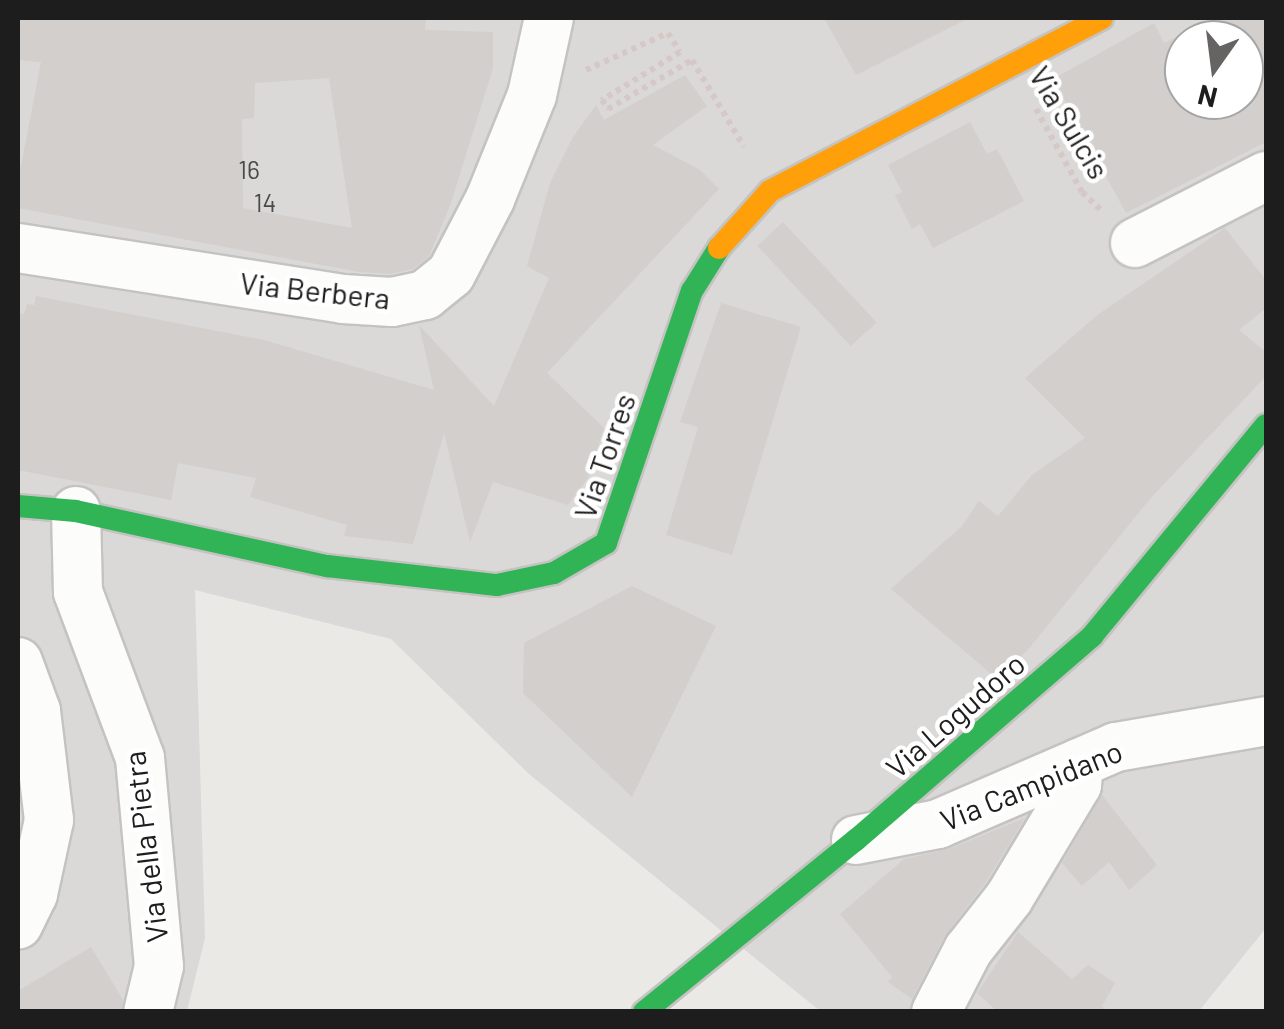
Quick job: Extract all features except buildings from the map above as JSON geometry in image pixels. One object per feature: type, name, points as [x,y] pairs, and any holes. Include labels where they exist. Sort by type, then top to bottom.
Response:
[{"type":"street","name":"Via Berbera","points":[[18,248],[343,298],[392,302],[424,295],[450,274],[468,245],[532,95],[549,18]]},
{"type":"street","name":"Via Torres","points":[[18,506],[76,511],[327,566],[497,585],[554,573],[606,543],[692,292],[728,233],[770,191],[1102,18]]},
{"type":"street","points":[[1135,244],[1266,176]]},
{"type":"street","name":"Via Logudoro","points":[[644,1012],[856,840],[1092,636],[1266,425]]},
{"type":"street","name":"Via della Pietra","points":[[76,511],[78,592],[140,758],[159,966],[148,1012]]},
{"type":"street","points":[[18,662],[36,710],[49,820],[33,894],[18,926]]},
{"type":"street","name":"Via Campidano","points":[[856,840],[938,824],[1116,748],[1262,715]]},
{"type":"street","points":[[936,1012],[968,950],[1009,898],[1078,786],[1079,763]]},
{"type":"path","points":[[532,95],[668,33],[680,52],[602,100],[608,109],[692,60],[770,191]]},
{"type":"path","name":"Via Sulcis","points":[[1010,64],[1082,192],[1135,244]]},
{"type":"shaded area","points":[[18,18],[1266,18],[1266,928],[1199,1011],[820,1011],[529,774],[391,639],[195,590],[205,938],[187,1011],[18,1011]]},
{"type":"traffic: fast","points":[[18,506],[76,511],[327,566],[497,585],[554,573],[606,543],[692,291],[719,248]]},
{"type":"traffic: fast","points":[[644,1012],[856,840],[1092,636],[1266,425]]},
{"type":"traffic: slow","points":[[719,248],[770,191],[1102,18]]}]
